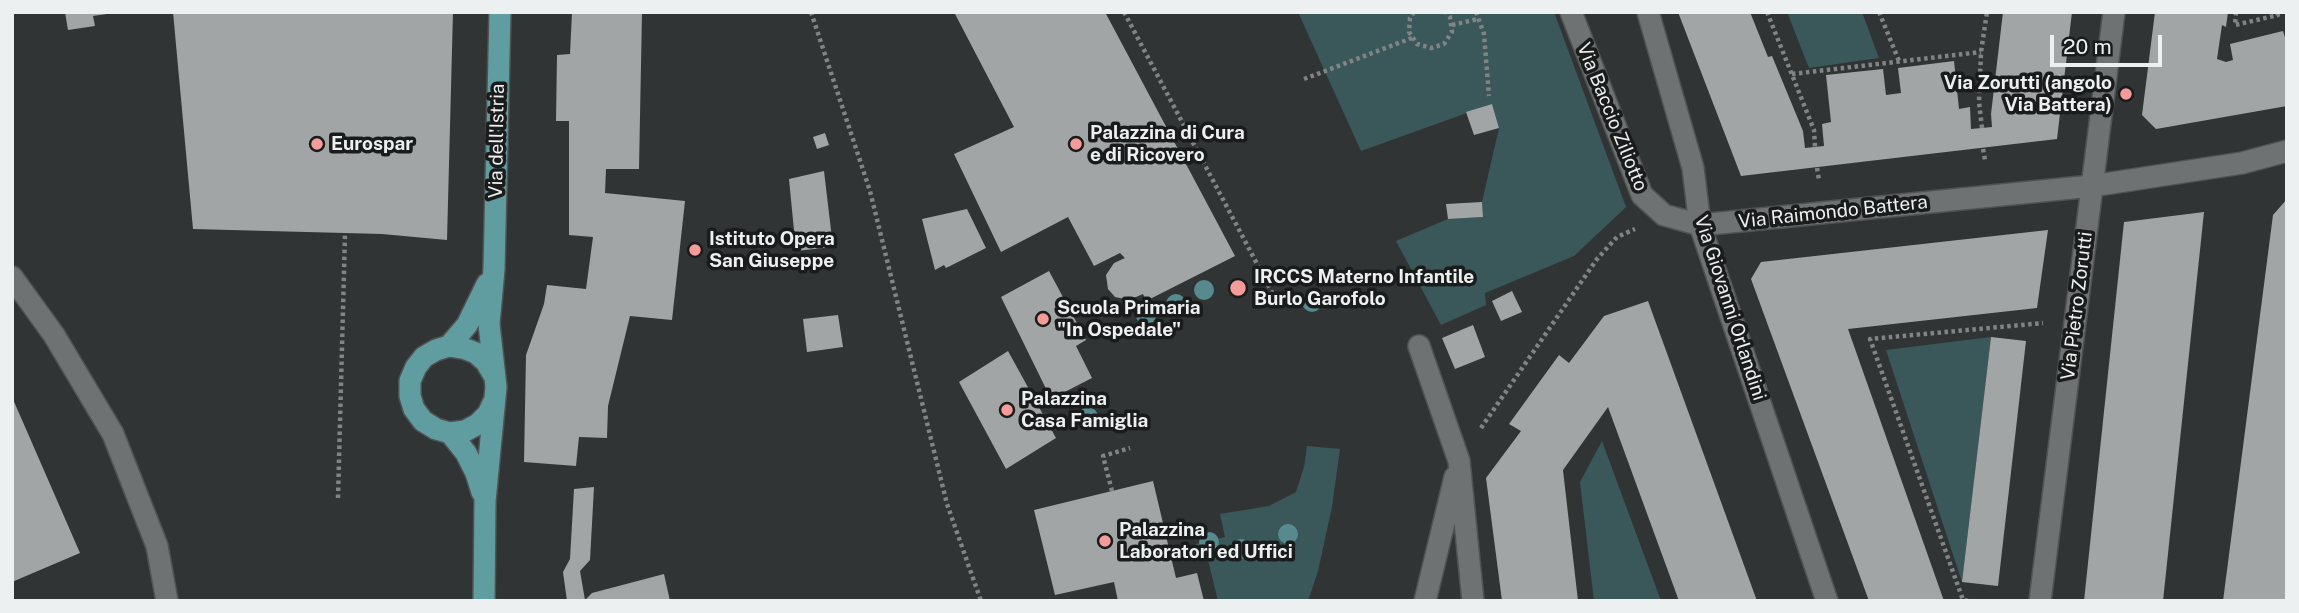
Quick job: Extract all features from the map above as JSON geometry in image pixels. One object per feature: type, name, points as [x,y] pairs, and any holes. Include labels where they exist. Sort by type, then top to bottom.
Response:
[{"type":"main road","name":"Via dell'Istria","points":[[484,601],[485,501],[496,387],[489,324],[494,269],[500,12]]},
{"type":"main road","name":"Via dell'Istria","points":[[485,501],[466,453],[450,433],[423,421],[414,409],[410,396],[410,381],[424,357],[449,346],[467,325],[494,269]]},
{"type":"main road","points":[[449,346],[476,354],[486,362],[493,374]]},
{"type":"main road","points":[[450,433],[465,431],[478,424],[488,414],[494,401]]},
{"type":"street","name":"Via Baccio Ziliotto","points":[[1571,12],[1642,195],[1664,215]]},
{"type":"street","name":"Via Giovanni Orlandini","points":[[1648,12],[1693,169],[1700,225],[1827,601]]},
{"type":"street","name":"Via Pietro Zorutti","points":[[2040,601],[2114,12]]},
{"type":"street","name":"Via Raimondo Battera","points":[[1664,215],[1700,225],[2092,186],[2242,163],[2287,151]]},
{"type":"street","points":[[12,277],[54,335],[113,434],[157,546],[167,601]]},
{"type":"street","points":[[1419,346],[1459,461],[1473,601]]},
{"type":"street","points":[[1425,601],[1459,461]]},
{"type":"path","points":[[811,12],[870,191],[947,504],[981,601]]},
{"type":"path","points":[[1124,12],[1274,296]]},
{"type":"path","points":[[1414,12],[1409,24],[1412,38],[1424,47],[1438,47],[1448,38],[1452,25],[1446,12]]},
{"type":"path","points":[[1476,12],[1484,34],[1489,96]]},
{"type":"path","points":[[1767,12],[1814,130],[1815,147]]},
{"type":"path","points":[[1879,12],[1899,61]]},
{"type":"path","points":[[1982,128],[1979,102],[1981,52],[1987,12]]},
{"type":"path","points":[[2236,12],[2235,25],[2278,15],[2277,12]]},
{"type":"path","points":[[1452,25],[1478,19]]},
{"type":"path","points":[[1304,79],[1412,38]]},
{"type":"path","points":[[1792,74],[1981,52]]},
{"type":"path","points":[[1983,149],[1985,160]]},
{"type":"path","points":[[1817,168],[1819,180]]},
{"type":"path","points":[[1481,428],[1597,259],[1617,237],[1664,215]]},
{"type":"path","points":[[338,498],[345,234]]},
{"type":"path","points":[[1968,601],[1963,600],[1870,339],[2043,323]]},
{"type":"path","points":[[1112,491],[1103,456],[1130,448]]},
{"type":"shaded area","points":[[1298,12],[1554,12],[1626,207],[1574,256],[1485,293],[1486,305],[1441,325],[1396,241],[1448,219],[1483,217],[1482,202],[1499,128],[1492,104],[1361,151]]},
{"type":"shaded area","points":[[1787,12],[1862,12],[1879,58],[1809,68]]},
{"type":"shaded area","points":[[1991,337],[1962,582],[1886,350]]},
{"type":"shaded area","points":[[1602,441],[1661,601],[1594,601],[1580,482]]},
{"type":"shaded area","points":[[1307,446],[1340,449],[1332,507],[1318,571],[1308,601],[1218,601],[1207,556],[1191,559],[1188,546],[1225,537],[1220,514],[1269,506],[1296,492]]},
{"type":"building","points":[[65,12],[107,14],[93,16],[95,26],[68,30]]},
{"type":"building","name":"Eurospar","points":[[173,12],[453,12],[447,240],[382,234],[193,229]]},
{"type":"building","points":[[572,12],[642,12],[639,169],[606,169],[605,193],[685,201],[672,320],[630,316],[608,406],[607,438],[579,437],[576,466],[524,462],[526,355],[544,304],[547,285],[586,289],[593,237],[569,235],[569,121],[556,121],[557,55],[570,54]]},
{"type":"building","name":"Palazzina di Cura e di Ricovero","points":[[954,12],[1105,12],[1235,256],[1146,301],[1143,294],[1129,300],[1115,297],[1108,289],[1106,275],[1114,263],[1125,258],[1120,253],[1094,266],[1068,217],[1001,252],[954,154],[1014,127]]},
{"type":"building","points":[[1678,12],[1750,12],[1768,57],[1772,56],[1803,131],[1805,148],[1824,146],[1822,124],[1831,122],[1826,75],[1883,69],[1886,95],[1901,93],[1898,68],[1954,61],[1959,109],[1970,107],[1971,129],[1992,127],[1991,114],[2003,12],[2072,12],[2057,139],[1741,176]]},
{"type":"building","points":[[2155,12],[2228,12],[2226,27],[2222,25],[2217,59],[2226,62],[2233,60],[2230,44],[2283,31],[2287,44],[2287,106],[2156,129],[2142,115]]},
{"type":"building","points":[[1492,104],[1499,128],[1474,135],[1466,112]]},
{"type":"building","points":[[825,133],[829,145],[817,149],[813,137]]},
{"type":"building","points":[[824,171],[833,247],[796,251],[789,179]]},
{"type":"building","points":[[2287,199],[2287,601],[2223,601],[2273,215]]},
{"type":"building","points":[[1482,202],[1483,217],[1448,219],[1446,204]]},
{"type":"building","points":[[967,209],[986,248],[946,268],[944,265],[935,270],[922,219]]},
{"type":"building","points":[[2204,212],[2163,601],[2084,601],[2124,222]]},
{"type":"building","points":[[2048,230],[2037,308],[1848,329],[1944,601],[1869,601],[1751,279],[1761,262]]},
{"type":"building","name":"Scuola Primaria \"In Ospedale\"","points":[[1049,271],[1086,340],[1076,346],[1092,378],[1051,399],[1001,297]]},
{"type":"building","points":[[1512,291],[1522,312],[1501,321],[1492,301]]},
{"type":"building","points":[[1648,301],[1757,601],[1679,601],[1608,407],[1563,470],[1578,601],[1502,601],[1486,478],[1521,431],[1509,424],[1559,355],[1569,363],[1604,316]]},
{"type":"building","points":[[838,315],[843,347],[807,352],[803,319]]},
{"type":"building","points":[[1473,325],[1485,357],[1455,369],[1442,338]]},
{"type":"building","points":[[1991,337],[2026,341],[1998,586],[1962,582]]},
{"type":"building","name":"Palazzina Casa Famiglia","points":[[1008,351],[1056,438],[1006,469],[959,382]]},
{"type":"building","points":[[12,397],[80,553],[12,582]]},
{"type":"building","name":"Palazzina Laboratori ed Uffici","points":[[1153,481],[1176,578],[1197,573],[1204,601],[1118,601],[1114,582],[1055,595],[1034,510]]},
{"type":"building","points":[[594,487],[590,560],[580,571],[585,600],[592,593],[664,574],[670,601],[567,601],[563,572],[570,559],[574,489]]},
{"type":"place","name":"Via Zorutti (angolo Via Battera)","points":[[2126,94]]},
{"type":"place","name":"Eurospar","points":[[317,144]]},
{"type":"place","name":"Palazzina di Cura e di Ricovero","points":[[1076,144]]},
{"type":"place","name":"Istituto Opera San Giuseppe","points":[[695,250]]},
{"type":"place","name":"IRCCS Materno Infantile Burlo Garofolo","points":[[1238,288]]},
{"type":"place","name":"Scuola Primaria \"In Ospedale\"","points":[[1043,319]]},
{"type":"place","name":"Palazzina Casa Famiglia","points":[[1007,410]]},
{"type":"place","name":"Palazzina Laboratori ed Uffici","points":[[1105,541]]}]
